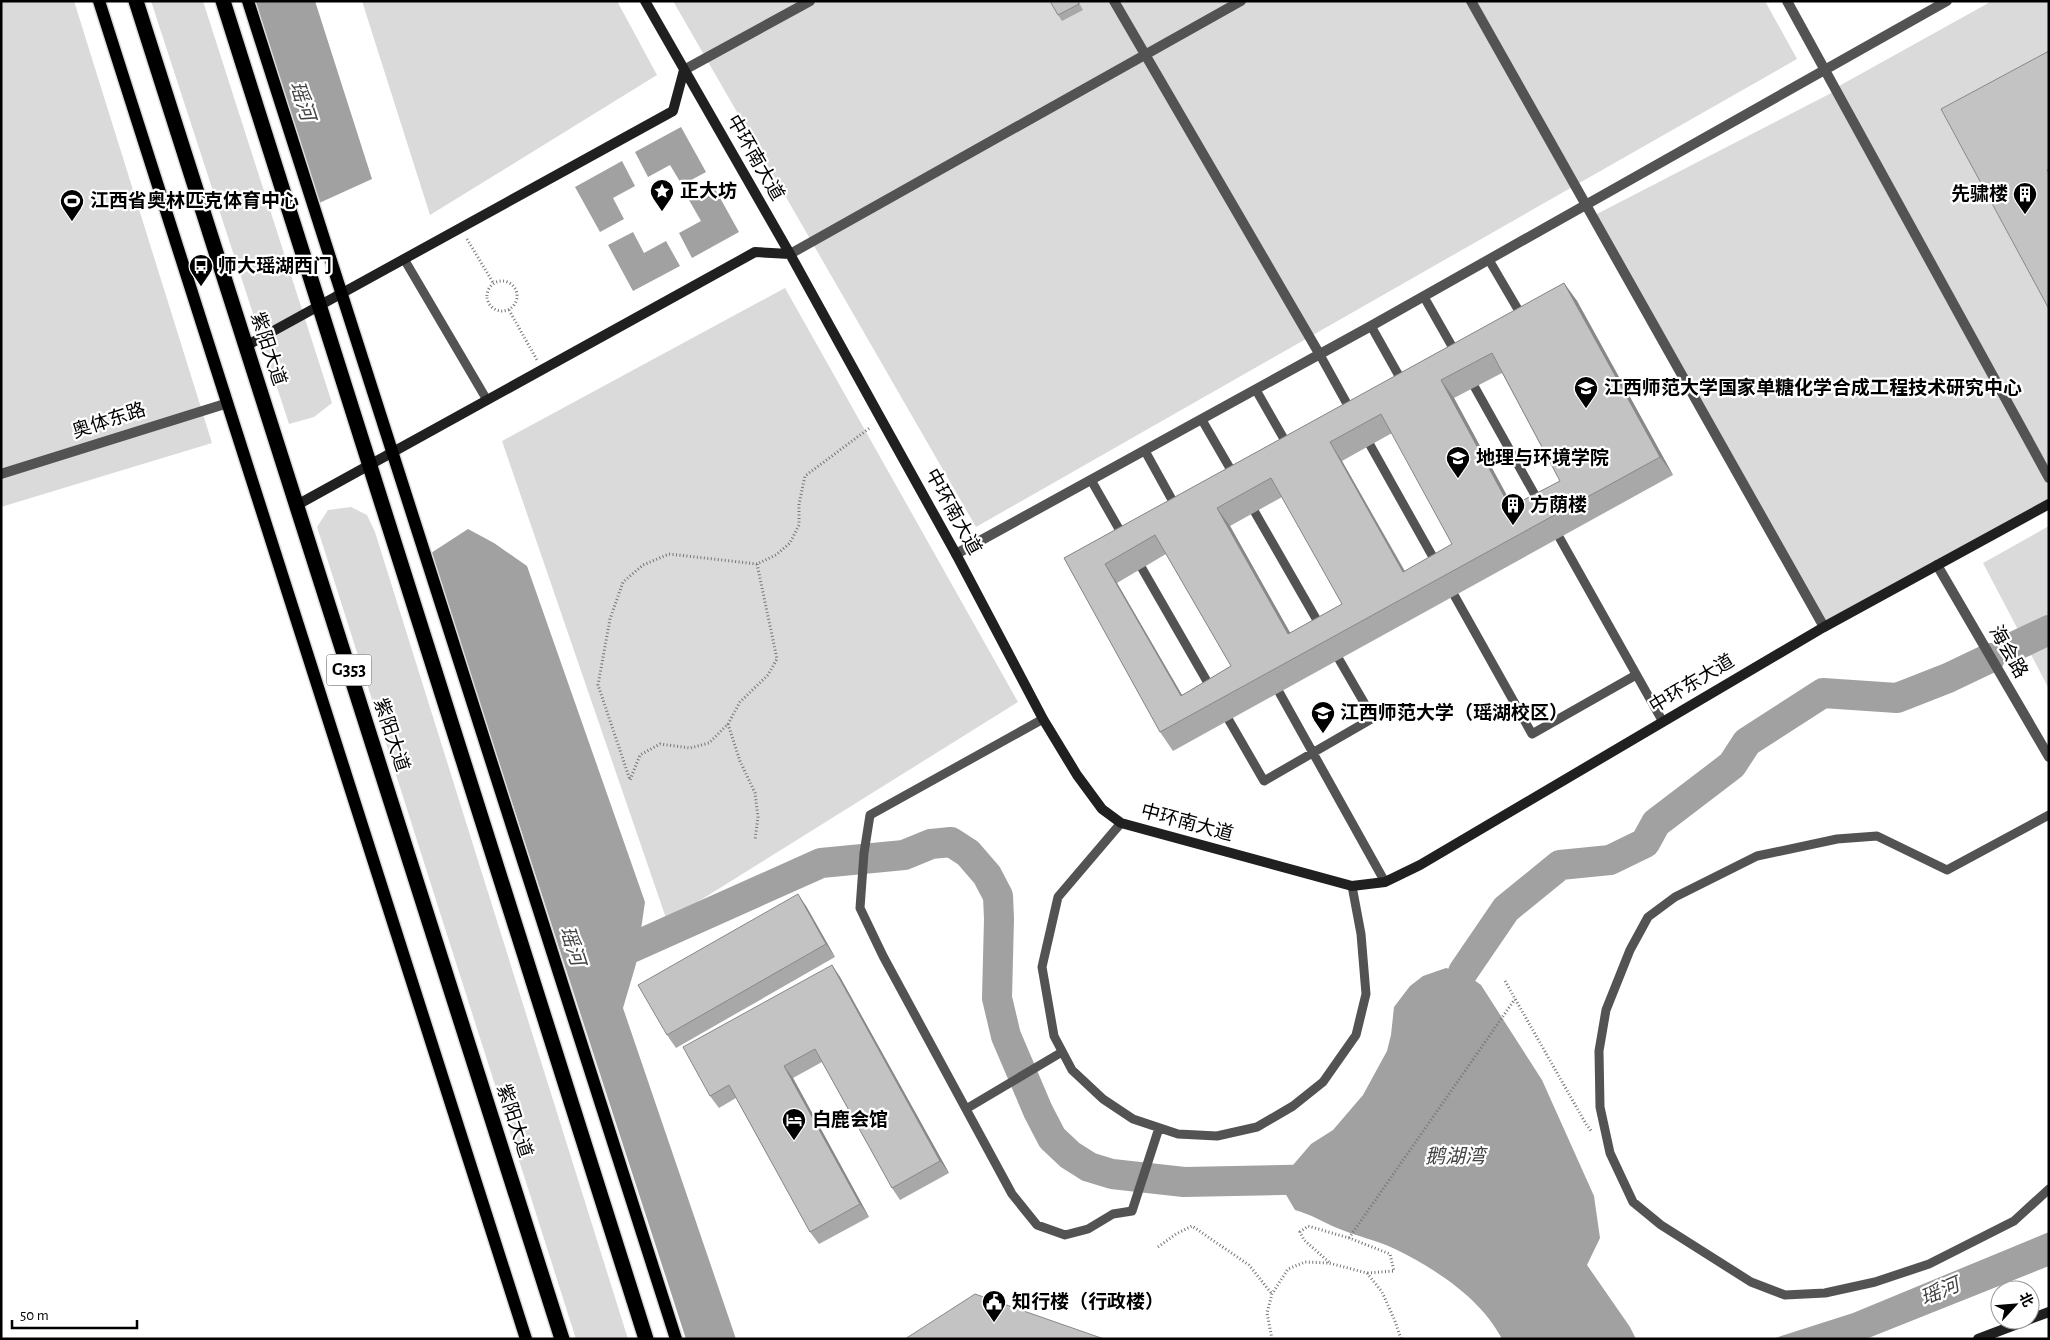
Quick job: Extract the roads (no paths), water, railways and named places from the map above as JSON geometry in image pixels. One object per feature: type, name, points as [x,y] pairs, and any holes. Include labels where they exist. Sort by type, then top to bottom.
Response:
[{"type":"highway","name":"紫阳大道","points":[[136,1],[562,1339]]},
{"type":"highway","points":[[223,1],[646,1339]]},
{"type":"main road","points":[[99,1],[526,1339]]},
{"type":"main road","points":[[248,1],[676,1339]]},
{"type":"street","name":"中环南大道","points":[[645,1],[790,254],[956,554],[1043,719],[1077,775],[1102,810],[1121,824],[1352,886]]},
{"type":"street","points":[[246,346],[673,111],[684,70],[810,1]]},
{"type":"street","points":[[1114,1],[1320,355]]},
{"type":"street","points":[[297,505],[754,252],[790,254],[1241,1]]},
{"type":"street","points":[[1471,1],[1824,627]]},
{"type":"street","points":[[1787,1],[2049,478]]},
{"type":"street","points":[[956,554],[1424,297],[1947,1]]},
{"type":"street","name":"奥体东路","points":[[1,474],[228,403]]},
{"type":"street","name":"中环东大道","points":[[1352,886],[1385,882],[1420,865],[1824,627],[2049,504]]},
{"type":"street","name":"海会路","points":[[1937,565],[2049,756]]},
{"type":"street","points":[[1978,1339],[2002,1330]]},
{"type":"lane","points":[[404,259],[488,400]]},
{"type":"lane","points":[[1489,260],[1528,327]]},
{"type":"lane","points":[[1424,297],[1545,512]]},
{"type":"lane","points":[[1371,326],[1408,393]]},
{"type":"lane","points":[[1320,355],[1354,415]]},
{"type":"lane","points":[[1256,390],[1293,456]]},
{"type":"lane","points":[[1202,420],[1241,488]]},
{"type":"lane","points":[[1358,424],[1440,570]]},
{"type":"lane","points":[[1145,451],[1179,511]]},
{"type":"lane","points":[[1091,480],[1126,540]]},
{"type":"lane","points":[[1219,704],[1264,781],[1373,718],[1246,496]]},
{"type":"lane","points":[[1550,520],[1663,722]]},
{"type":"lane","points":[[1131,549],[1214,695]]},
{"type":"lane","points":[[1445,579],[1532,734],[1636,675]]},
{"type":"lane","points":[[1270,675],[1385,882]]},
{"type":"lane","points":[[1043,719],[870,815],[864,853],[860,908],[883,956],[1012,1194],[1037,1225],[1065,1235],[1088,1229],[1113,1214],[1132,1211],[1159,1128]]},
{"type":"lane","points":[[2049,815],[1947,870],[1877,836],[1837,839],[1757,856],[1675,897],[1648,917],[1630,950],[1606,1010],[1598,1051],[1600,1107],[1610,1153],[1634,1202],[1661,1225],[1751,1282],[1785,1295],[1825,1293],[1875,1282],[1929,1264],[2014,1221],[2049,1189]]},
{"type":"lane","points":[[1121,824],[1058,897],[1042,967],[1054,1036],[1072,1070],[1103,1100],[1133,1119],[1178,1134],[1217,1136],[1258,1126],[1293,1106],[1323,1082],[1356,1035],[1366,994],[1361,934],[1352,886]]},
{"type":"lane","points":[[966,1109],[1062,1052]]},
{"type":"water","name":"瑶河","points":[[253,1],[315,1],[372,179],[317,204]]},
{"type":"water","points":[[681,127],[706,172],[682,185],[670,165],[648,177],[635,152]]},
{"type":"water","points":[[622,161],[635,186],[613,198],[624,219],[600,232],[575,187]]},
{"type":"water","points":[[714,187],[739,232],[692,258],[679,233],[701,221],[689,200]]},
{"type":"water","points":[[633,232],[644,253],[666,241],[680,266],[633,291],[608,245]]},
{"type":"water","name":"瑶河","points":[[468,529],[494,543],[527,566],[645,902],[636,964],[623,1008],[736,1339],[686,1339],[431,553]]},
{"type":"water","name":"鹅湖湾","points":[[1446,968],[1463,972],[1481,985],[1542,1080],[1594,1196],[1600,1238],[1587,1265],[1630,1327],[1636,1339],[1502,1339],[1482,1310],[1440,1275],[1395,1249],[1344,1231],[1295,1210],[1285,1193],[1287,1172],[1311,1144],[1333,1130],[1363,1095],[1387,1051],[1394,1007],[1410,986],[1423,976]]},
{"type":"water","name":"瑶河","points":[[2049,1232],[2049,1266],[2014,1280],[1990,1280],[1990,1290],[1866,1339],[1772,1339],[1853,1313]]},
{"type":"waterway","points":[[2015,646],[2049,630]]},
{"type":"waterway","points":[[1463,972],[1506,909],[1560,865],[1610,860],[1645,843],[1656,823],[1732,765],[1747,742],[1823,693],[1897,698],[1948,678],[1990,658]]},
{"type":"waterway","points":[[602,961],[821,863],[904,855],[931,844],[951,842],[968,853],[987,875],[998,896],[997,998],[1006,1036],[1038,1111],[1052,1138],[1070,1155],[1089,1167],[1112,1174],[1184,1182],[1328,1179]]},
{"type":"place","name":"正大坊","points":[[662,212]]},
{"type":"place","name":"先骕楼","points":[[2025,215]]},
{"type":"place","name":"江西省奥林匹克体育中心","points":[[72,222]]},
{"type":"place","name":"师大瑶湖西门","points":[[201,287]]},
{"type":"place","name":"江西师范大学国家单糖化学合成工程技术研究中心","points":[[1586,409]]},
{"type":"place","name":"地理与环境学院","points":[[1458,479]]},
{"type":"place","name":"方荫楼","points":[[1513,526]]},
{"type":"place","name":"江西师范大学（瑶湖校区）","points":[[1323,734]]},
{"type":"place","name":"白鹿会馆","points":[[794,1141]]},
{"type":"place","name":"知行楼（行政楼）","points":[[994,1323]]}]
